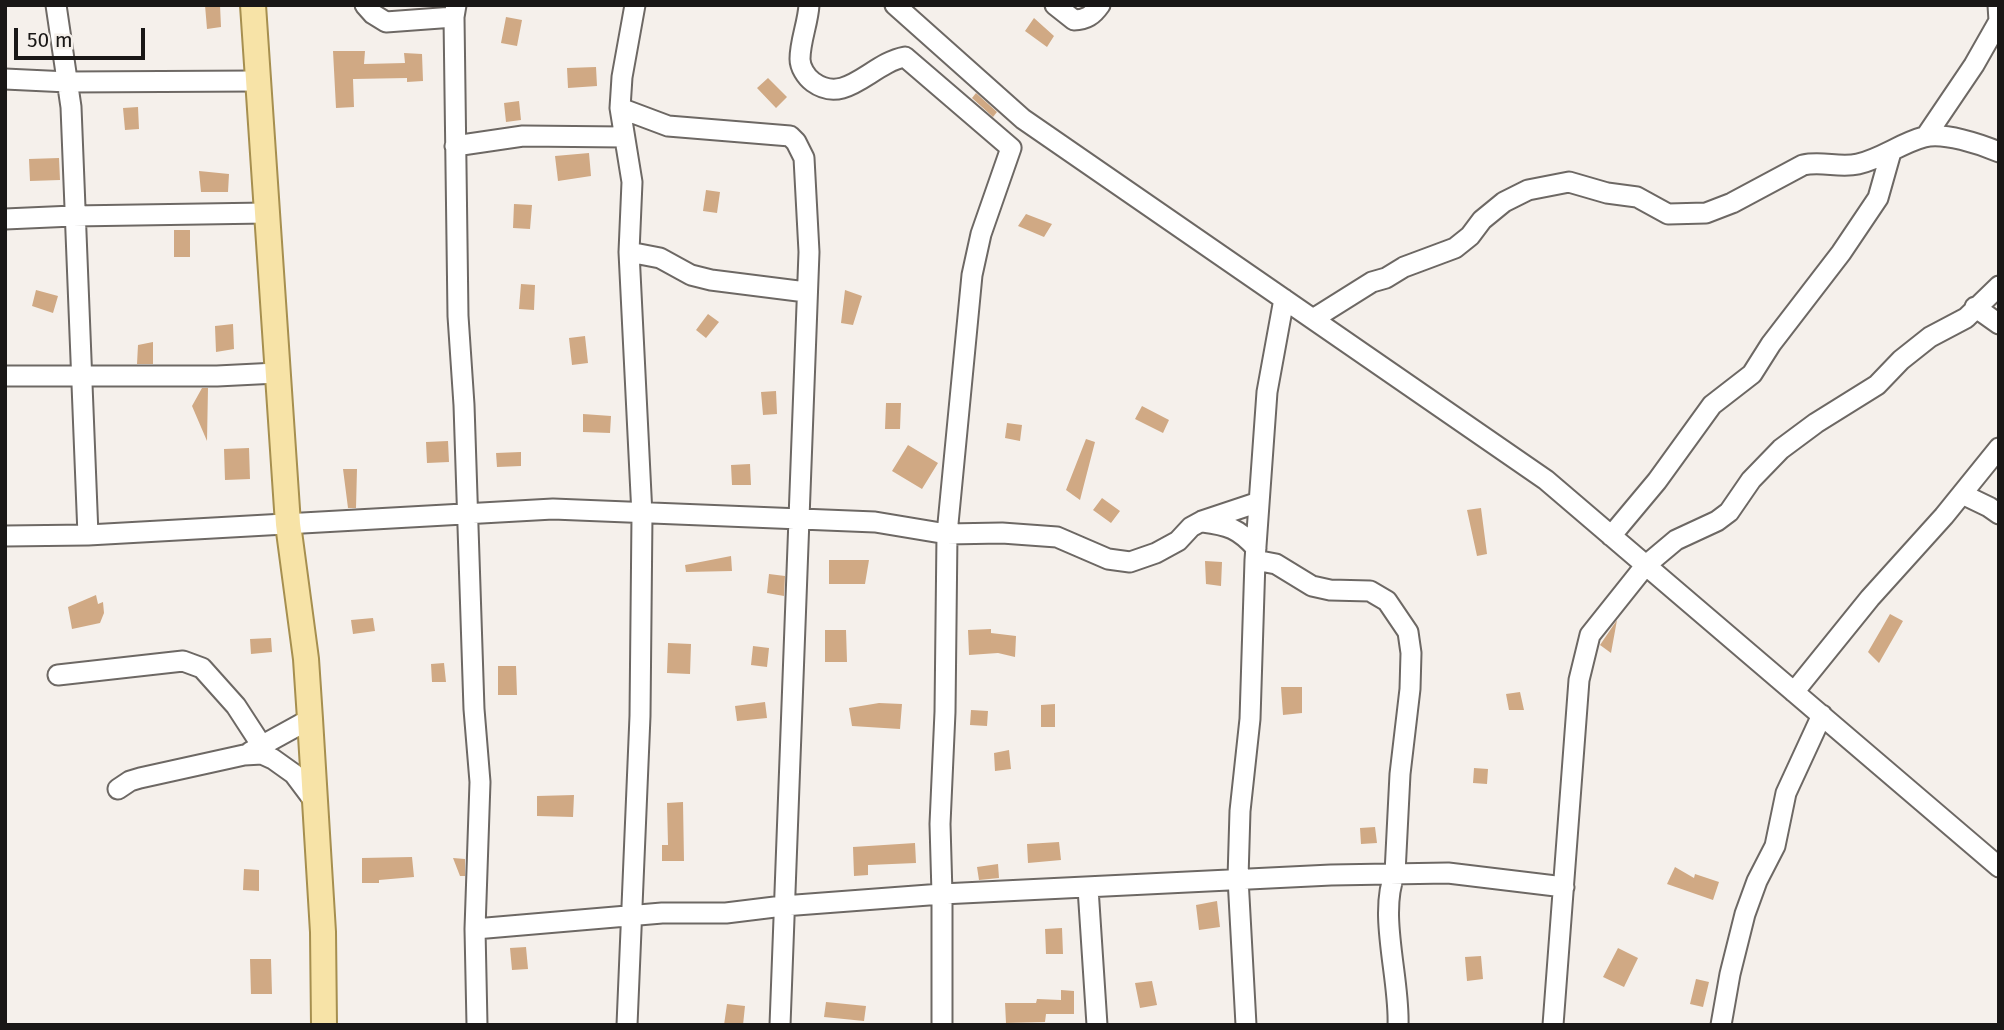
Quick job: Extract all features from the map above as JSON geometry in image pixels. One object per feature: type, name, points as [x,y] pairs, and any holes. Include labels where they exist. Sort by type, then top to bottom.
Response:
[{"type":"main road","points":[[253,5],[256,81],[288,524],[306,659],[323,932],[324,1025]]},
{"type":"street","points":[[56,5],[68,82],[88,535]]},
{"type":"street","points":[[365,5],[386,22],[455,11],[458,316],[474,709],[480,782],[475,929],[477,1025]]},
{"type":"street","points":[[627,1025],[640,716],[642,515],[629,252],[632,182],[620,108],[622,77],[635,5]]},
{"type":"street","points":[[809,5],[800,61],[807,78],[830,90],[844,89],[893,59],[905,57],[1011,148]]},
{"type":"street","points":[[1055,5],[1073,20],[1083,20],[1095,13],[1100,5]]},
{"type":"street","points":[[1926,136],[1974,65],[1999,21],[1998,5]]},
{"type":"street","points":[[901,7],[1023,119],[1546,480],[1999,867]]},
{"type":"street","points":[[5,79],[68,82],[256,81]]},
{"type":"street","points":[[620,108],[668,126],[790,136],[804,158],[809,252],[780,1025]]},
{"type":"street","points":[[942,1025],[940,824],[945,712],[947,534],[958,401],[972,275],[981,234],[1023,119]]},
{"type":"street","points":[[455,146],[523,136],[625,137]]},
{"type":"street","points":[[1313,319],[1372,282],[1455,248],[1504,202],[1528,190],[1569,182],[1607,193],[1637,197],[1668,214],[1706,214],[1779,180],[1803,165],[1859,164],[1926,136],[1957,138],[1999,152]]},
{"type":"street","points":[[1611,536],[1657,481],[1712,405],[1752,374],[1771,344],[1841,253],[1878,198],[1891,152]]},
{"type":"street","points":[[5,219],[266,213]]},
{"type":"street","points":[[629,252],[660,258],[691,275],[711,280],[806,292]]},
{"type":"street","points":[[1553,1025],[1578,680],[1590,635],[1645,566],[1676,540],[1717,521],[1729,512],[1751,480],[1781,449],[1816,423],[1877,385],[1901,360],[1930,337],[1966,318],[1999,286]]},
{"type":"street","points":[[1246,1025],[1238,878],[1240,811],[1250,719],[1255,554],[1267,392],[1284,299]]},
{"type":"street","points":[[1975,307],[1999,324]]},
{"type":"street","points":[[5,376],[277,373]]},
{"type":"street","points":[[1794,692],[1870,598],[1999,448]]},
{"type":"street","points":[[1962,494],[1999,514]]},
{"type":"street","points":[[5,536],[88,535],[553,509],[642,515],[875,522],[947,534],[1002,533],[1057,537],[1108,559],[1130,562],[1156,553],[1178,541],[1191,527],[1259,502]]},
{"type":"street","points":[[1202,522],[1224,525],[1244,534],[1255,554],[1312,586],[1329,590],[1370,591],[1387,601],[1408,632],[1411,653],[1410,689],[1400,774],[1395,873],[1391,883],[1389,913],[1399,1009],[1398,1025]]},
{"type":"street","points":[[58,675],[183,661],[202,668],[236,706],[262,746]]},
{"type":"street","points":[[1721,1025],[1745,914],[1775,846],[1786,793],[1822,715]]},
{"type":"street","points":[[244,755],[310,719]]},
{"type":"street","points":[[118,789],[130,781],[244,755],[262,754],[273,759],[304,785],[316,803]]},
{"type":"street","points":[[475,929],[673,913],[726,913],[942,894],[1238,878],[1448,873],[1564,887]]},
{"type":"street","points":[[1088,888],[1097,1025]]},
{"type":"building","points":[[205,5],[220,5],[221,27],[207,29]]},
{"type":"building","points":[[506,17],[522,20],[517,46],[501,43]]},
{"type":"building","points":[[1034,18],[1054,36],[1047,47],[1025,31]]},
{"type":"building","points":[[333,51],[365,51],[364,64],[405,63],[404,53],[422,54],[423,81],[407,82],[407,78],[353,79],[354,107],[336,108]]},
{"type":"building","points":[[596,67],[597,86],[568,88],[567,68]]},
{"type":"building","points":[[768,78],[787,97],[776,108],[757,88]]},
{"type":"building","points":[[976,93],[997,112],[993,117],[972,98]]},
{"type":"building","points":[[519,101],[521,120],[506,122],[504,103]]},
{"type":"building","points":[[138,107],[139,129],[125,130],[123,108]]},
{"type":"building","points":[[589,153],[591,176],[558,181],[555,156]]},
{"type":"building","points":[[59,158],[60,180],[30,181],[29,159]]},
{"type":"building","points":[[199,171],[229,174],[228,192],[201,192]]},
{"type":"building","points":[[706,190],[720,192],[717,213],[703,211]]},
{"type":"building","points":[[514,204],[532,205],[530,229],[513,228]]},
{"type":"building","points":[[1026,214],[1052,224],[1044,237],[1018,226]]},
{"type":"building","points":[[174,230],[190,230],[190,257],[174,257]]},
{"type":"building","points":[[521,284],[535,285],[534,310],[519,309]]},
{"type":"building","points":[[36,290],[58,296],[53,313],[32,306]]},
{"type":"building","points":[[845,290],[862,296],[853,325],[841,323]]},
{"type":"building","points":[[708,314],[719,322],[706,338],[696,330]]},
{"type":"building","points":[[233,324],[234,349],[216,352],[215,326]]},
{"type":"building","points":[[585,336],[588,363],[572,365],[569,338]]},
{"type":"building","points":[[153,342],[153,364],[137,364],[138,345]]},
{"type":"building","points":[[202,388],[208,388],[207,441],[192,406]]},
{"type":"building","points":[[776,391],[777,414],[763,415],[761,392]]},
{"type":"building","points":[[886,403],[901,403],[900,429],[885,429]]},
{"type":"building","points":[[1142,406],[1169,420],[1163,433],[1135,419]]},
{"type":"building","points":[[583,414],[611,416],[610,433],[583,432]]},
{"type":"building","points":[[1007,423],[1022,425],[1020,441],[1005,438]]},
{"type":"building","points":[[1086,439],[1095,442],[1080,500],[1066,490]]},
{"type":"building","points":[[448,441],[449,462],[427,463],[426,442]]},
{"type":"building","points":[[908,445],[938,463],[922,489],[892,471]]},
{"type":"building","points":[[249,448],[250,479],[225,480],[224,449]]},
{"type":"building","points":[[521,452],[521,466],[497,467],[496,453]]},
{"type":"building","points":[[750,464],[751,485],[732,485],[731,465]]},
{"type":"building","points":[[343,469],[357,469],[356,508],[348,508]]},
{"type":"building","points":[[1102,498],[1120,511],[1111,523],[1093,510]]},
{"type":"building","points":[[1481,508],[1487,554],[1477,556],[1467,510]]},
{"type":"building","points":[[731,556],[732,571],[686,572],[685,565]]},
{"type":"building","points":[[829,560],[869,560],[865,584],[829,584]]},
{"type":"building","points":[[1205,561],[1222,562],[1221,586],[1206,584]]},
{"type":"building","points":[[769,574],[785,576],[784,596],[767,593]]},
{"type":"building","points":[[96,595],[98,604],[103,602],[104,613],[100,623],[72,629],[68,607]]},
{"type":"building","points":[[1890,614],[1903,621],[1879,663],[1868,652]]},
{"type":"building","points":[[373,618],[375,631],[353,634],[351,620]]},
{"type":"building","points":[[1617,620],[1611,653],[1600,645]]},
{"type":"building","points":[[991,629],[991,633],[1016,636],[1015,657],[998,653],[969,655],[968,630]]},
{"type":"building","points":[[825,630],[846,630],[847,662],[825,662]]},
{"type":"building","points":[[271,638],[272,652],[251,654],[250,639]]},
{"type":"building","points":[[668,643],[691,644],[690,674],[667,673]]},
{"type":"building","points":[[753,646],[769,648],[767,667],[751,665]]},
{"type":"building","points":[[444,663],[446,682],[432,682],[431,664]]},
{"type":"building","points":[[498,666],[516,666],[517,695],[498,695]]},
{"type":"building","points":[[1281,687],[1302,687],[1302,713],[1283,715]]},
{"type":"building","points":[[1520,692],[1524,710],[1509,710],[1506,694]]},
{"type":"building","points":[[765,702],[767,718],[737,721],[735,706]]},
{"type":"building","points":[[879,703],[902,704],[900,729],[852,726],[849,708]]},
{"type":"building","points":[[1055,704],[1055,727],[1041,727],[1041,705]]},
{"type":"building","points":[[971,710],[988,711],[987,726],[970,725]]},
{"type":"building","points":[[1009,750],[1011,769],[995,771],[994,753]]},
{"type":"building","points":[[1474,768],[1488,769],[1487,784],[1473,783]]},
{"type":"building","points":[[574,795],[573,817],[537,816],[537,796]]},
{"type":"building","points":[[683,802],[684,861],[662,861],[662,845],[668,845],[667,803]]},
{"type":"building","points":[[1375,827],[1377,843],[1361,844],[1360,828]]},
{"type":"building","points":[[1059,842],[1061,860],[1028,863],[1027,844]]},
{"type":"building","points":[[915,843],[916,863],[868,865],[868,875],[854,876],[853,847]]},
{"type":"building","points":[[412,857],[414,877],[362,883],[362,858]]},
{"type":"building","points":[[453,858],[465,859],[465,876],[460,876]]},
{"type":"building","points":[[998,864],[999,878],[979,880],[977,867]]},
{"type":"building","points":[[1675,867],[1694,878],[1695,874],[1719,882],[1713,900],[1667,884]]},
{"type":"building","points":[[244,869],[259,870],[259,891],[243,890]]},
{"type":"building","points":[[1217,901],[1220,927],[1199,930],[1196,905]]},
{"type":"building","points":[[1062,928],[1063,954],[1046,954],[1045,929]]},
{"type":"building","points":[[526,947],[528,969],[512,970],[510,948]]},
{"type":"building","points":[[1618,948],[1638,958],[1624,987],[1603,977]]},
{"type":"building","points":[[1481,956],[1483,979],[1467,981],[1465,957]]},
{"type":"building","points":[[250,959],[271,959],[272,994],[251,994]]},
{"type":"building","points":[[1696,979],[1709,982],[1703,1007],[1690,1004]]},
{"type":"building","points":[[1152,981],[1157,1005],[1140,1008],[1135,983]]},
{"type":"building","points":[[1061,990],[1074,991],[1074,1014],[1046,1014],[1045,1022],[1006,1023],[1005,1003],[1036,1003],[1037,999],[1061,1000]]},
{"type":"building","points":[[826,1002],[866,1006],[864,1021],[824,1017]]},
{"type":"building","points":[[727,1004],[745,1006],[743,1025],[724,1025]]}]
